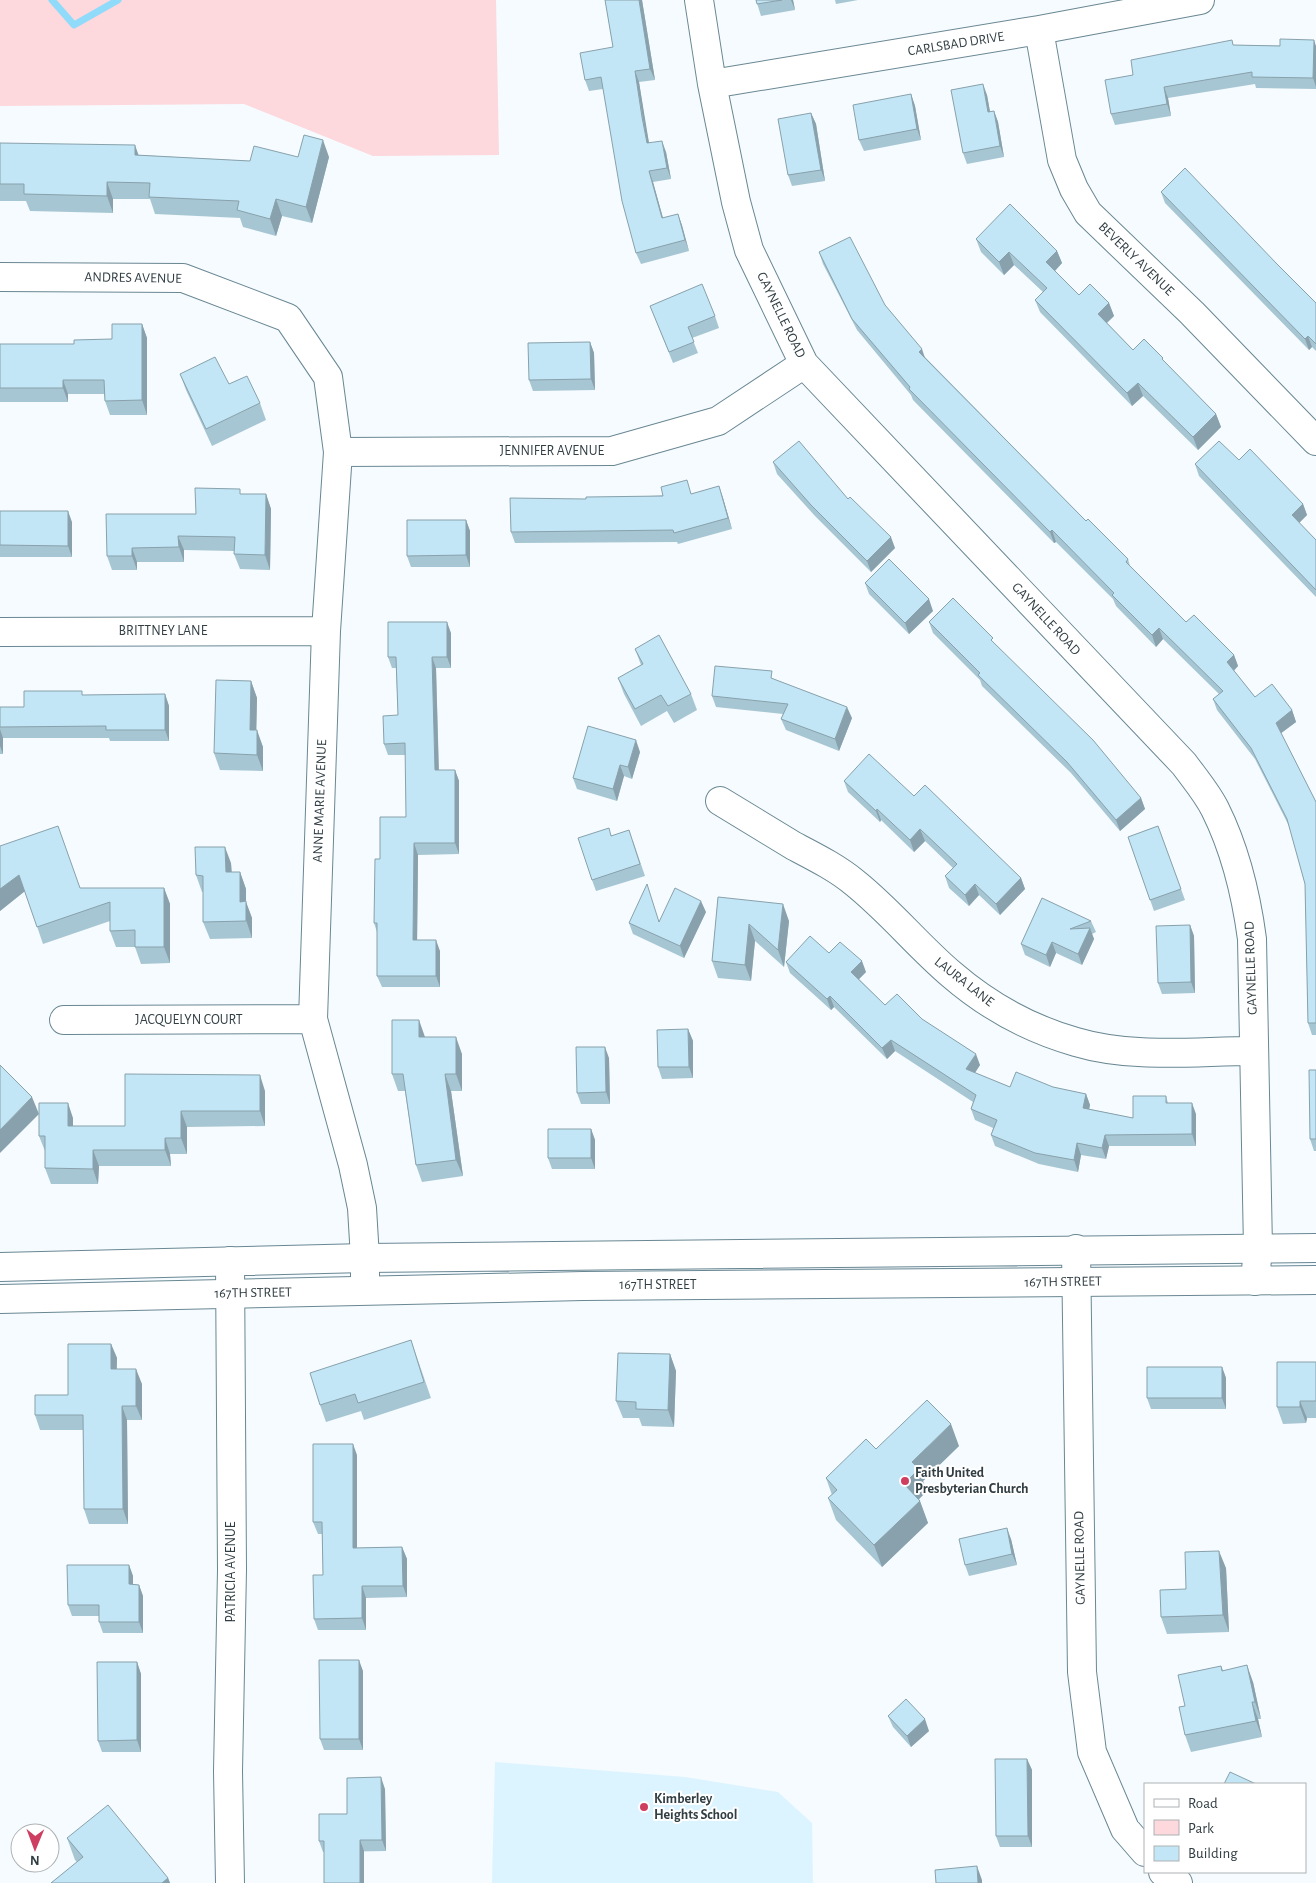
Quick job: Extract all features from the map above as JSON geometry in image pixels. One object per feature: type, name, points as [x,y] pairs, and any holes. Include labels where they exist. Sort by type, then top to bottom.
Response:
[{"type":"street","name":"GAYNELLE ROAD","points":[[698,0],[712,84],[736,202],[749,250],[804,364],[1184,764],[1214,808],[1225,831],[1248,906],[1252,939],[1258,1248],[1255,1281]]},
{"type":"street","name":"CARLSBAD DRIVE","points":[[712,84],[1039,30],[1200,0]]},
{"type":"street","name":"BEVERLY AVENUE","points":[[1039,30],[1062,160],[1074,189],[1088,212],[1192,313],[1316,441]]},
{"type":"street","name":"ANDRES AVENUE","points":[[0,277],[183,278],[288,318]]},
{"type":"street","name":"ANNE MARIE AVENUE","points":[[288,318],[328,377],[338,452],[326,631],[313,1019],[353,1165],[362,1208],[366,1290]]},
{"type":"street","name":"JENNIFER AVENUE","points":[[338,452],[612,451],[718,421],[804,364]]},
{"type":"street","name":"BRITTNEY LANE","points":[[0,632],[326,631]]},
{"type":"street","name":"LAURA LANE","points":[[720,801],[836,869],[854,882],[972,992],[1007,1014],[1039,1029],[1077,1042],[1110,1050],[1140,1052],[1253,1051]]},
{"type":"street","name":"JACQUELYN COURT","points":[[64,1020],[313,1019]]},
{"type":"street","points":[[0,1267],[365,1258],[1076,1249],[1316,1248]]},
{"type":"street","name":"GAYNELLE ROAD","points":[[1076,1249],[1082,1663],[1084,1690],[1092,1752],[1125,1829],[1144,1851]]},
{"type":"street","name":"PATRICIA AVENUE","points":[[230,1261],[232,1540],[228,1771],[230,1883]]},
{"type":"street","name":"167TH STREET","points":[[0,1299],[583,1286],[1316,1280]]},
{"type":"street","points":[[1164,1873],[1178,1883]]},
{"type":"shaded area","name":"Kimberley Heights School","points":[[495,1762],[685,1777],[778,1792],[812,1823],[813,1883],[492,1883]]},
{"type":"green space","points":[[0,0],[496,0],[499,155],[373,156],[244,104],[0,106]]},
{"type":"building","points":[[605,0],[639,0],[650,69],[635,71],[642,117],[647,143],[662,141],[667,168],[649,171],[662,218],[678,214],[685,240],[636,253],[622,201],[601,77],[585,80],[580,53],[613,47]]},
{"type":"building","points":[[756,0],[782,0],[757,4]]},
{"type":"building","points":[[1280,39],[1314,40],[1313,78],[1252,77],[1252,72],[1164,87],[1167,104],[1111,114],[1105,80],[1133,75],[1131,60],[1232,40],[1233,45],[1280,46]]},
{"type":"building","points":[[983,84],[988,112],[994,111],[1000,146],[963,153],[951,90]]},
{"type":"building","points":[[911,94],[917,129],[859,140],[853,105]]},
{"type":"building","points":[[811,113],[821,170],[788,175],[778,119]]},
{"type":"building","points":[[304,135],[323,140],[306,207],[276,199],[270,219],[237,210],[239,201],[149,197],[150,183],[107,182],[107,196],[24,194],[24,184],[0,184],[0,143],[135,145],[135,155],[250,161],[254,146],[298,157]]},
{"type":"building","points":[[1185,168],[1316,303],[1316,344],[1308,336],[1305,339],[1161,192]]},
{"type":"building","points":[[1010,204],[1057,251],[1046,262],[1079,295],[1090,284],[1109,303],[1098,314],[1133,350],[1144,339],[1216,414],[1193,437],[1138,383],[1127,393],[1035,300],[1047,288],[1009,252],[999,262],[976,239]]},
{"type":"building","points":[[850,237],[885,305],[922,349],[919,352],[1086,521],[1088,519],[1128,559],[1126,562],[1186,622],[1194,615],[1234,655],[1227,662],[1255,697],[1272,684],[1292,710],[1276,723],[1316,802],[1316,1023],[1308,1023],[1305,884],[1287,819],[1251,748],[1213,699],[1223,691],[1159,628],[1152,635],[1052,530],[1050,532],[909,389],[910,387],[852,319],[819,252]]},
{"type":"building","points":[[702,284],[715,316],[688,327],[694,342],[669,352],[650,306]]},
{"type":"building","points":[[112,324],[142,324],[142,400],[105,401],[104,380],[63,380],[63,388],[0,388],[0,344],[74,344],[74,340],[112,339]]},
{"type":"building","points":[[590,342],[591,379],[529,380],[528,343]]},
{"type":"building","points":[[215,357],[229,384],[247,376],[260,403],[206,429],[180,374]]},
{"type":"building","points":[[799,441],[848,499],[850,497],[891,537],[867,561],[811,505],[773,462]]},
{"type":"building","points":[[1219,441],[1239,460],[1250,449],[1303,504],[1292,515],[1316,540],[1316,590],[1195,464]]},
{"type":"building","points":[[687,480],[691,494],[719,486],[728,518],[674,533],[673,530],[511,532],[510,498],[586,499],[586,497],[663,496],[661,487]]},
{"type":"building","points":[[195,488],[240,489],[240,494],[266,494],[265,555],[234,554],[235,537],[178,536],[179,547],[132,548],[132,556],[107,556],[106,514],[196,514]]},
{"type":"building","points":[[0,511],[68,511],[68,546],[0,545]]},
{"type":"building","points":[[407,520],[466,520],[466,555],[407,556]]},
{"type":"building","points":[[889,559],[929,599],[905,623],[865,583]]},
{"type":"building","points":[[953,598],[993,638],[991,640],[1093,740],[1141,798],[1116,820],[1067,762],[978,675],[980,673],[929,622]]},
{"type":"building","points":[[388,622],[447,622],[447,657],[432,657],[435,770],[455,770],[455,843],[414,843],[413,940],[436,940],[436,976],[377,976],[377,923],[374,923],[375,859],[380,859],[380,817],[406,817],[405,743],[384,744],[383,716],[398,715],[396,657],[388,657]]},
{"type":"building","points":[[659,635],[691,694],[668,706],[661,695],[635,709],[618,678],[643,664],[635,649]]},
{"type":"building","points":[[715,666],[772,671],[771,678],[847,707],[835,739],[781,719],[788,704],[712,696]]},
{"type":"building","points":[[216,680],[251,681],[250,730],[257,730],[257,755],[214,753]]},
{"type":"building","points":[[24,691],[82,691],[82,695],[165,694],[165,730],[106,730],[106,726],[0,727],[0,707],[24,707]]},
{"type":"building","points":[[588,726],[636,740],[628,767],[620,765],[613,789],[573,778]]},
{"type":"building","points":[[869,754],[914,796],[925,785],[1021,878],[996,904],[975,884],[965,895],[945,876],[957,864],[920,829],[910,840],[844,781]]},
{"type":"building","points":[[58,826],[80,888],[164,888],[164,947],[135,947],[135,930],[110,931],[110,902],[37,927],[19,875],[0,889],[0,846]]},
{"type":"building","points":[[1158,826],[1181,889],[1150,900],[1128,837]]},
{"type":"building","points":[[609,828],[611,836],[629,830],[640,864],[592,880],[578,838]]},
{"type":"building","points":[[195,847],[225,847],[226,872],[240,872],[240,902],[246,901],[246,921],[203,922],[203,876],[196,875]]},
{"type":"building","points":[[647,884],[659,922],[675,888],[701,901],[680,946],[629,923]]},
{"type":"building","points":[[718,897],[783,904],[778,950],[749,924],[745,965],[712,961]]},
{"type":"building","points":[[1042,898],[1091,921],[1070,929],[1090,928],[1078,954],[1052,942],[1046,955],[1021,944]]},
{"type":"building","points":[[1190,925],[1191,982],[1158,983],[1156,926]]},
{"type":"building","points":[[810,936],[829,953],[840,942],[862,961],[851,972],[885,1005],[897,994],[922,1019],[976,1054],[966,1069],[1010,1087],[1016,1072],[1053,1087],[1086,1094],[1083,1108],[1133,1118],[1133,1096],[1166,1096],[1166,1103],[1192,1103],[1192,1134],[1105,1135],[1102,1148],[1077,1143],[1074,1160],[1035,1153],[991,1135],[997,1120],[971,1109],[976,1095],[891,1040],[882,1048],[830,996],[827,999],[786,962]]},
{"type":"building","points":[[392,1020],[419,1020],[419,1037],[456,1037],[456,1074],[445,1074],[456,1160],[416,1165],[403,1074],[392,1074]]},
{"type":"building","points":[[688,1029],[689,1067],[658,1067],[657,1030]]},
{"type":"building","points":[[576,1047],[605,1047],[606,1092],[577,1093]]},
{"type":"building","points":[[0,1065],[32,1097],[0,1130]]},
{"type":"building","points":[[1309,1070],[1316,1070],[1316,1139],[1310,1139]]},
{"type":"building","points":[[125,1074],[260,1075],[260,1111],[181,1111],[181,1138],[165,1138],[165,1150],[93,1150],[93,1169],[45,1168],[45,1136],[39,1136],[39,1103],[68,1103],[68,1126],[125,1126]]},
{"type":"building","points":[[548,1129],[591,1129],[591,1158],[548,1158]]},
{"type":"building","points":[[411,1340],[424,1382],[358,1403],[355,1394],[320,1405],[310,1373]]},
{"type":"building","points":[[68,1344],[111,1344],[111,1369],[136,1369],[136,1406],[122,1406],[123,1509],[84,1509],[83,1415],[35,1415],[35,1395],[68,1395]]},
{"type":"building","points":[[618,1353],[670,1354],[668,1410],[636,1409],[636,1402],[616,1401]]},
{"type":"building","points":[[1277,1362],[1316,1362],[1316,1401],[1300,1401],[1300,1407],[1277,1407]]},
{"type":"building","points":[[1147,1367],[1222,1367],[1222,1398],[1147,1398]]},
{"type":"building","points":[[927,1400],[951,1424],[912,1462],[919,1469],[904,1484],[920,1501],[874,1545],[828,1498],[837,1490],[826,1478],[866,1439],[876,1449]]},
{"type":"building","points":[[313,1444],[353,1444],[353,1548],[402,1547],[403,1586],[362,1586],[362,1618],[314,1619],[313,1575],[323,1575],[322,1522],[313,1522]]},
{"type":"building","points":[[1007,1528],[1012,1554],[965,1565],[959,1539]]},
{"type":"building","points":[[1219,1551],[1223,1615],[1161,1617],[1160,1590],[1186,1589],[1185,1552]]},
{"type":"building","points":[[67,1565],[129,1565],[129,1584],[139,1585],[139,1622],[99,1622],[99,1605],[68,1605]]},
{"type":"building","points":[[319,1660],[359,1660],[359,1739],[320,1739]]},
{"type":"building","points":[[97,1662],[137,1662],[137,1740],[98,1741]]},
{"type":"building","points":[[1247,1665],[1255,1702],[1252,1702],[1256,1721],[1185,1735],[1179,1707],[1185,1706],[1178,1675],[1221,1666],[1222,1671]]},
{"type":"building","points":[[906,1699],[925,1719],[907,1736],[888,1716]]},
{"type":"building","points":[[995,1759],[1027,1759],[1028,1836],[996,1836]]},
{"type":"building","points":[[1230,1772],[1254,1783],[1224,1783]]},
{"type":"building","points":[[381,1777],[382,1840],[360,1840],[360,1883],[324,1883],[324,1841],[319,1841],[319,1814],[347,1814],[347,1778]]},
{"type":"building","points":[[108,1805],[168,1878],[162,1883],[51,1883],[83,1857],[67,1838]]},
{"type":"building","points":[[977,1866],[978,1883],[936,1883],[935,1870]]},
{"type":"waterway","points":[[52,0],[74,25],[118,0]]},
{"type":"place","name":"Faith United Presbyterian Church","points":[[905,1481]]},
{"type":"place","name":"Kimberley Heights School","points":[[644,1807]]}]
